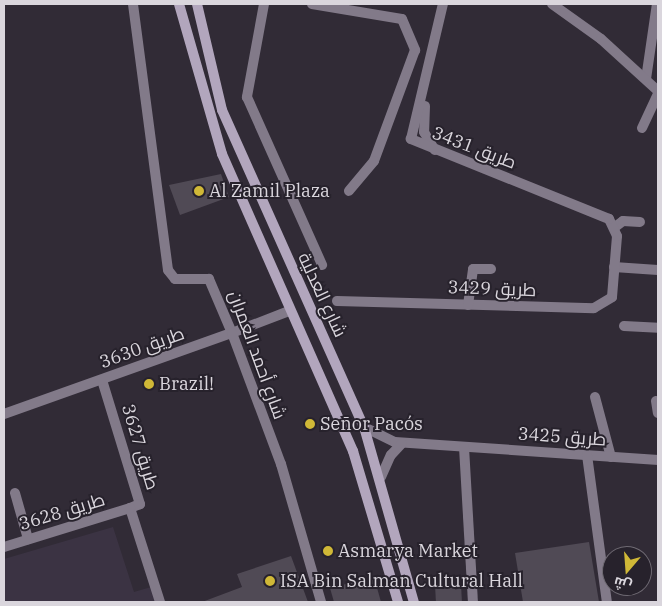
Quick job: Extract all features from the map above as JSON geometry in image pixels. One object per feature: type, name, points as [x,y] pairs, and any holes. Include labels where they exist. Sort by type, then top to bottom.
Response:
[{"type":"main road","name":"شارع العدلية","points":[[179,4],[222,154],[353,451],[398,602]]},
{"type":"main road","name":"شارع العدلية","points":[[197,4],[222,110],[364,427],[381,478],[414,602]]},
{"type":"street","name":"شارع أحمد العمران","points":[[133,4],[170,275],[179,280],[210,278],[281,464],[321,602]]},
{"type":"street","points":[[264,4],[247,97],[322,265]]},
{"type":"street","points":[[312,4],[402,18],[415,50],[374,161],[349,191]]},
{"type":"street","name":"طريق 3431","points":[[443,4],[434,54],[411,139],[601,214],[615,226]]},
{"type":"street","points":[[415,50],[434,54],[450,4]]},
{"type":"street","points":[[552,4],[646,79],[658,92],[642,128]]},
{"type":"street","points":[[646,79],[657,4]]},
{"type":"street","points":[[420,111],[424,132],[436,150]]},
{"type":"street","points":[[640,222],[623,221],[615,226],[614,267],[658,270]]},
{"type":"street","name":"طريق 3429","points":[[337,301],[600,308],[612,297],[614,267]]},
{"type":"street","points":[[468,305],[472,269],[491,269]]},
{"type":"street","name":"طريق 3630","points":[[4,414],[232,333],[290,310]]},
{"type":"street","points":[[624,326],[658,328]]},
{"type":"street","name":"طريق 3627","points":[[102,380],[140,504],[130,508],[160,602]]},
{"type":"street","points":[[595,397],[611,457]]},
{"type":"street","points":[[656,400],[658,413]]},
{"type":"street","name":"طريق 3425","points":[[364,427],[381,439],[402,443],[658,460]]},
{"type":"street","points":[[381,478],[391,455],[402,443]]},
{"type":"street","points":[[464,447],[473,602]]},
{"type":"street","points":[[587,456],[607,602]]},
{"type":"street","points":[[15,493],[28,539]]},
{"type":"street","name":"طريق 3628","points":[[4,547],[130,508]]},
{"type":"shaded area","points":[[113,527],[134,592],[151,587],[156,602],[4,602],[4,559]]},
{"type":"building","name":"Al Zamil Plaza","points":[[221,174],[229,197],[180,215],[169,185]]},
{"type":"building","points":[[589,542],[599,602],[523,602],[515,553]]},
{"type":"building","name":"ISA Bin Salman Cultural Hall","points":[[291,556],[308,602],[202,602],[242,587],[237,574]]},
{"type":"building","points":[[374,577],[381,602],[334,602],[330,588]]},
{"type":"building","points":[[461,584],[462,602],[436,602],[435,585]]},
{"type":"place","name":"Al Zamil Plaza","points":[[199,191]]},
{"type":"place","name":"Brazil!","points":[[149,384]]},
{"type":"place","name":"Señor Pacós","points":[[310,424]]},
{"type":"place","name":"Asmarya Market","points":[[328,551]]},
{"type":"place","name":"ISA Bin Salman Cultural Hall","points":[[270,581]]}]
